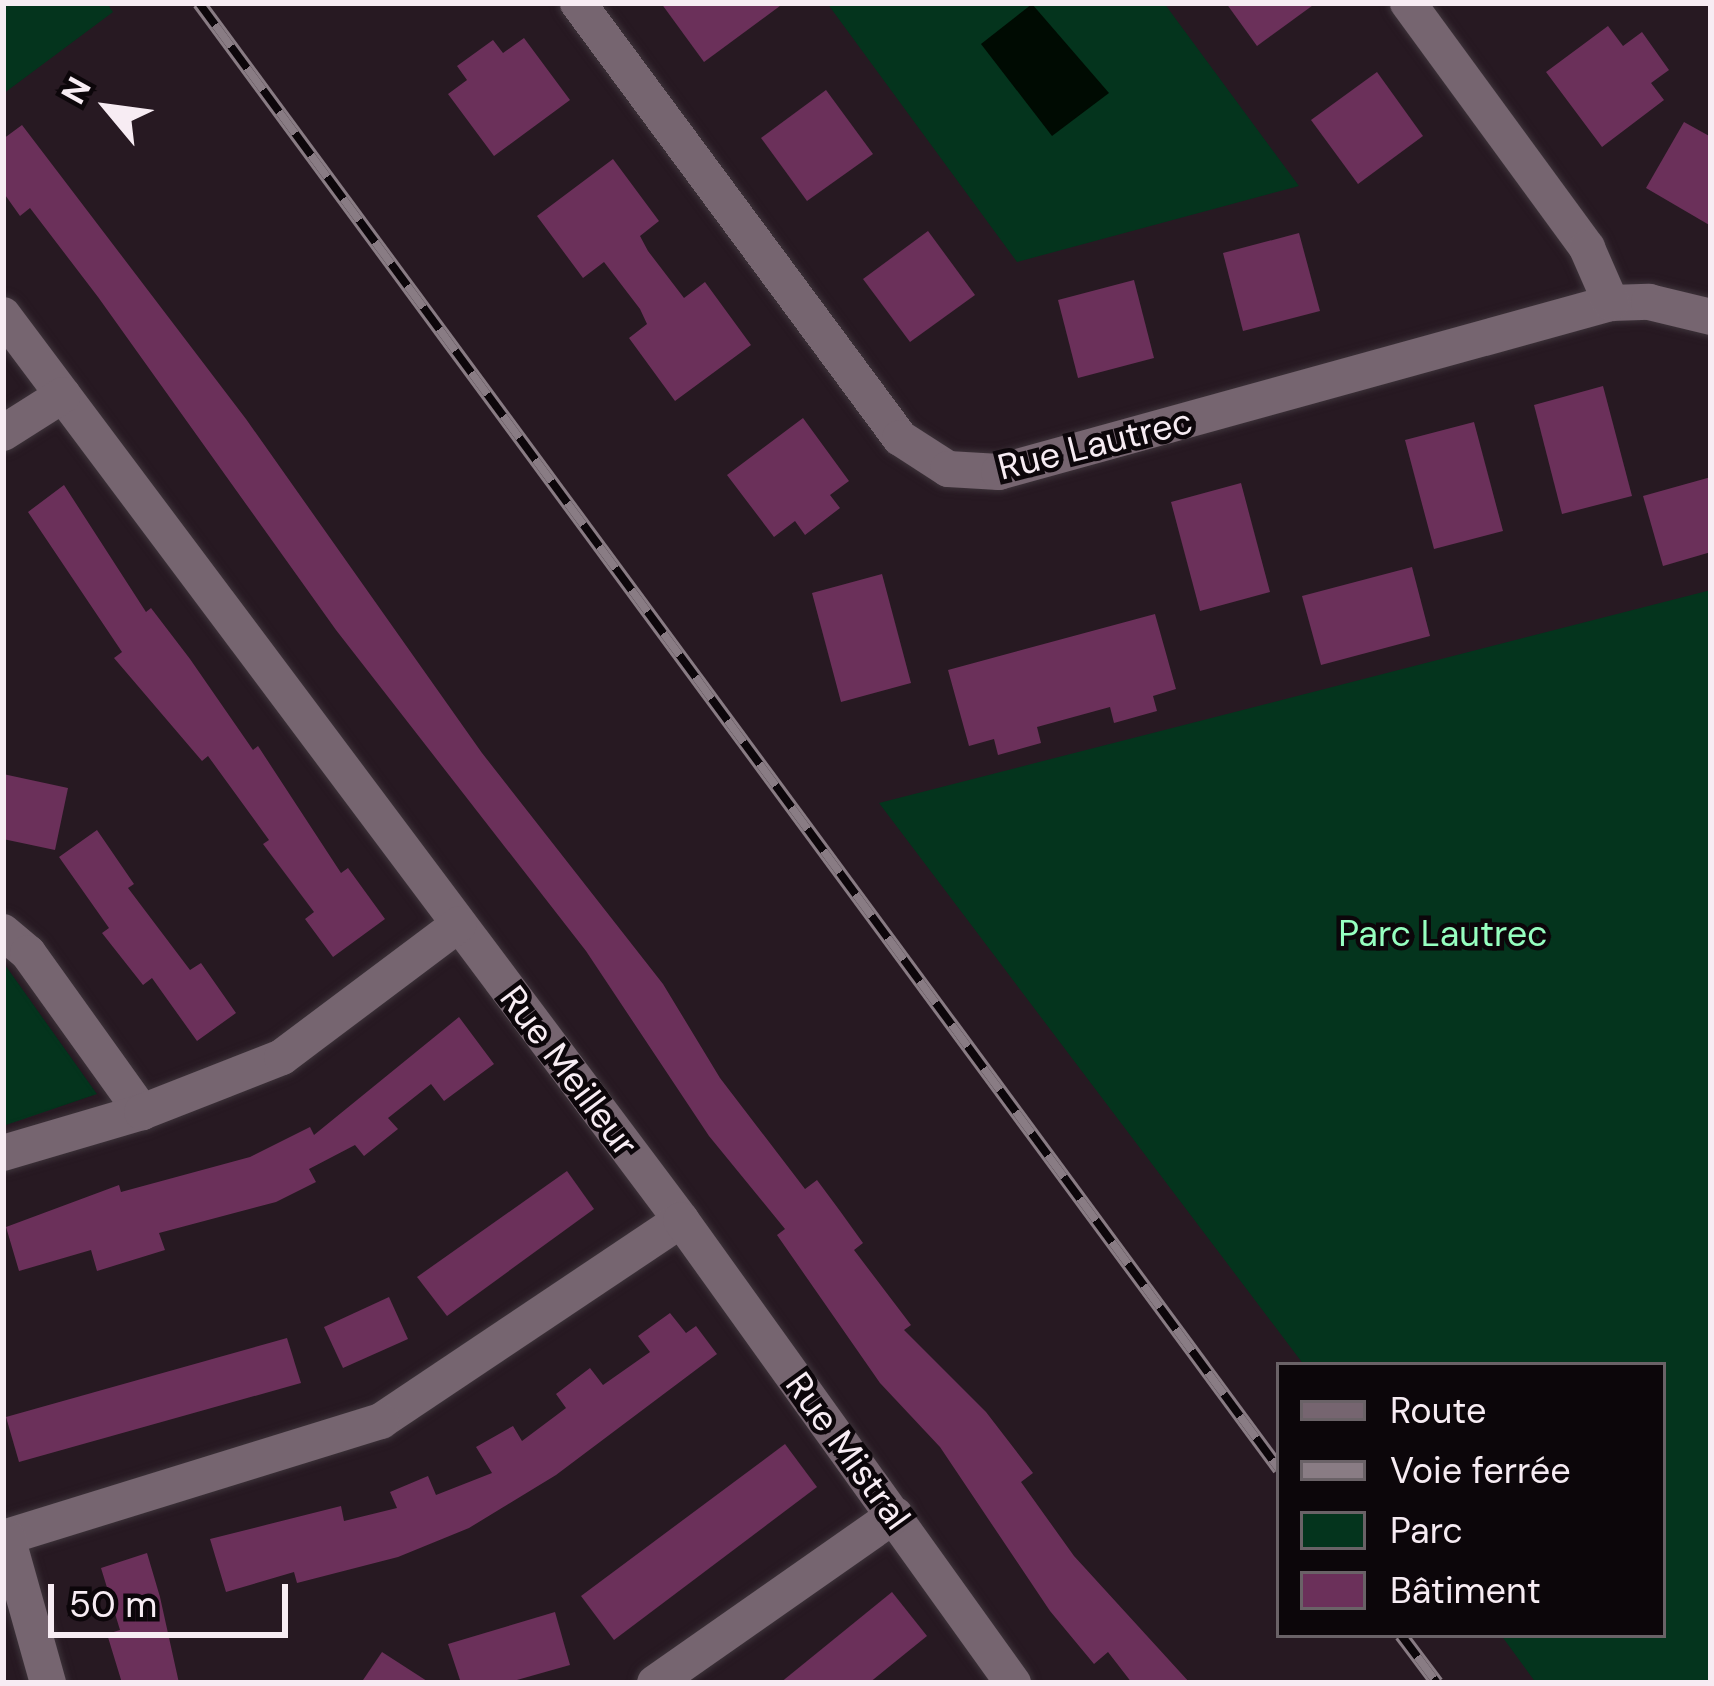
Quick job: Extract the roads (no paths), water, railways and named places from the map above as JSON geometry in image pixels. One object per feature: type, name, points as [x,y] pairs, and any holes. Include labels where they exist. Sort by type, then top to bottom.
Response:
[{"type":"street","name":"Rue Lautrec","points":[[578,3],[900,438],[948,469],[999,472],[1611,303],[1711,317]]},
{"type":"street","points":[[1408,3],[1587,248],[1611,303]]},
{"type":"street","name":"Rue Meilleur","points":[[3,315],[681,1220]]},
{"type":"street","points":[[3,433],[62,395]]},
{"type":"street","points":[[3,1153],[142,1112],[282,1057],[458,924]]},
{"type":"street","points":[[3,932],[28,953],[142,1112]]},
{"type":"street","points":[[49,1683],[5,1538],[381,1421],[681,1220]]},
{"type":"street","name":"Rue Mistral","points":[[681,1220],[1013,1683]]},
{"type":"street","points":[[655,1683],[895,1515]]},
{"type":"railway","points":[[199,3],[1276,1465]]},
{"type":"railway","points":[[1403,1638],[1437,1683]]},
{"type":"park label","name":"Parc Lautrec","points":[[1443,934]]}]
